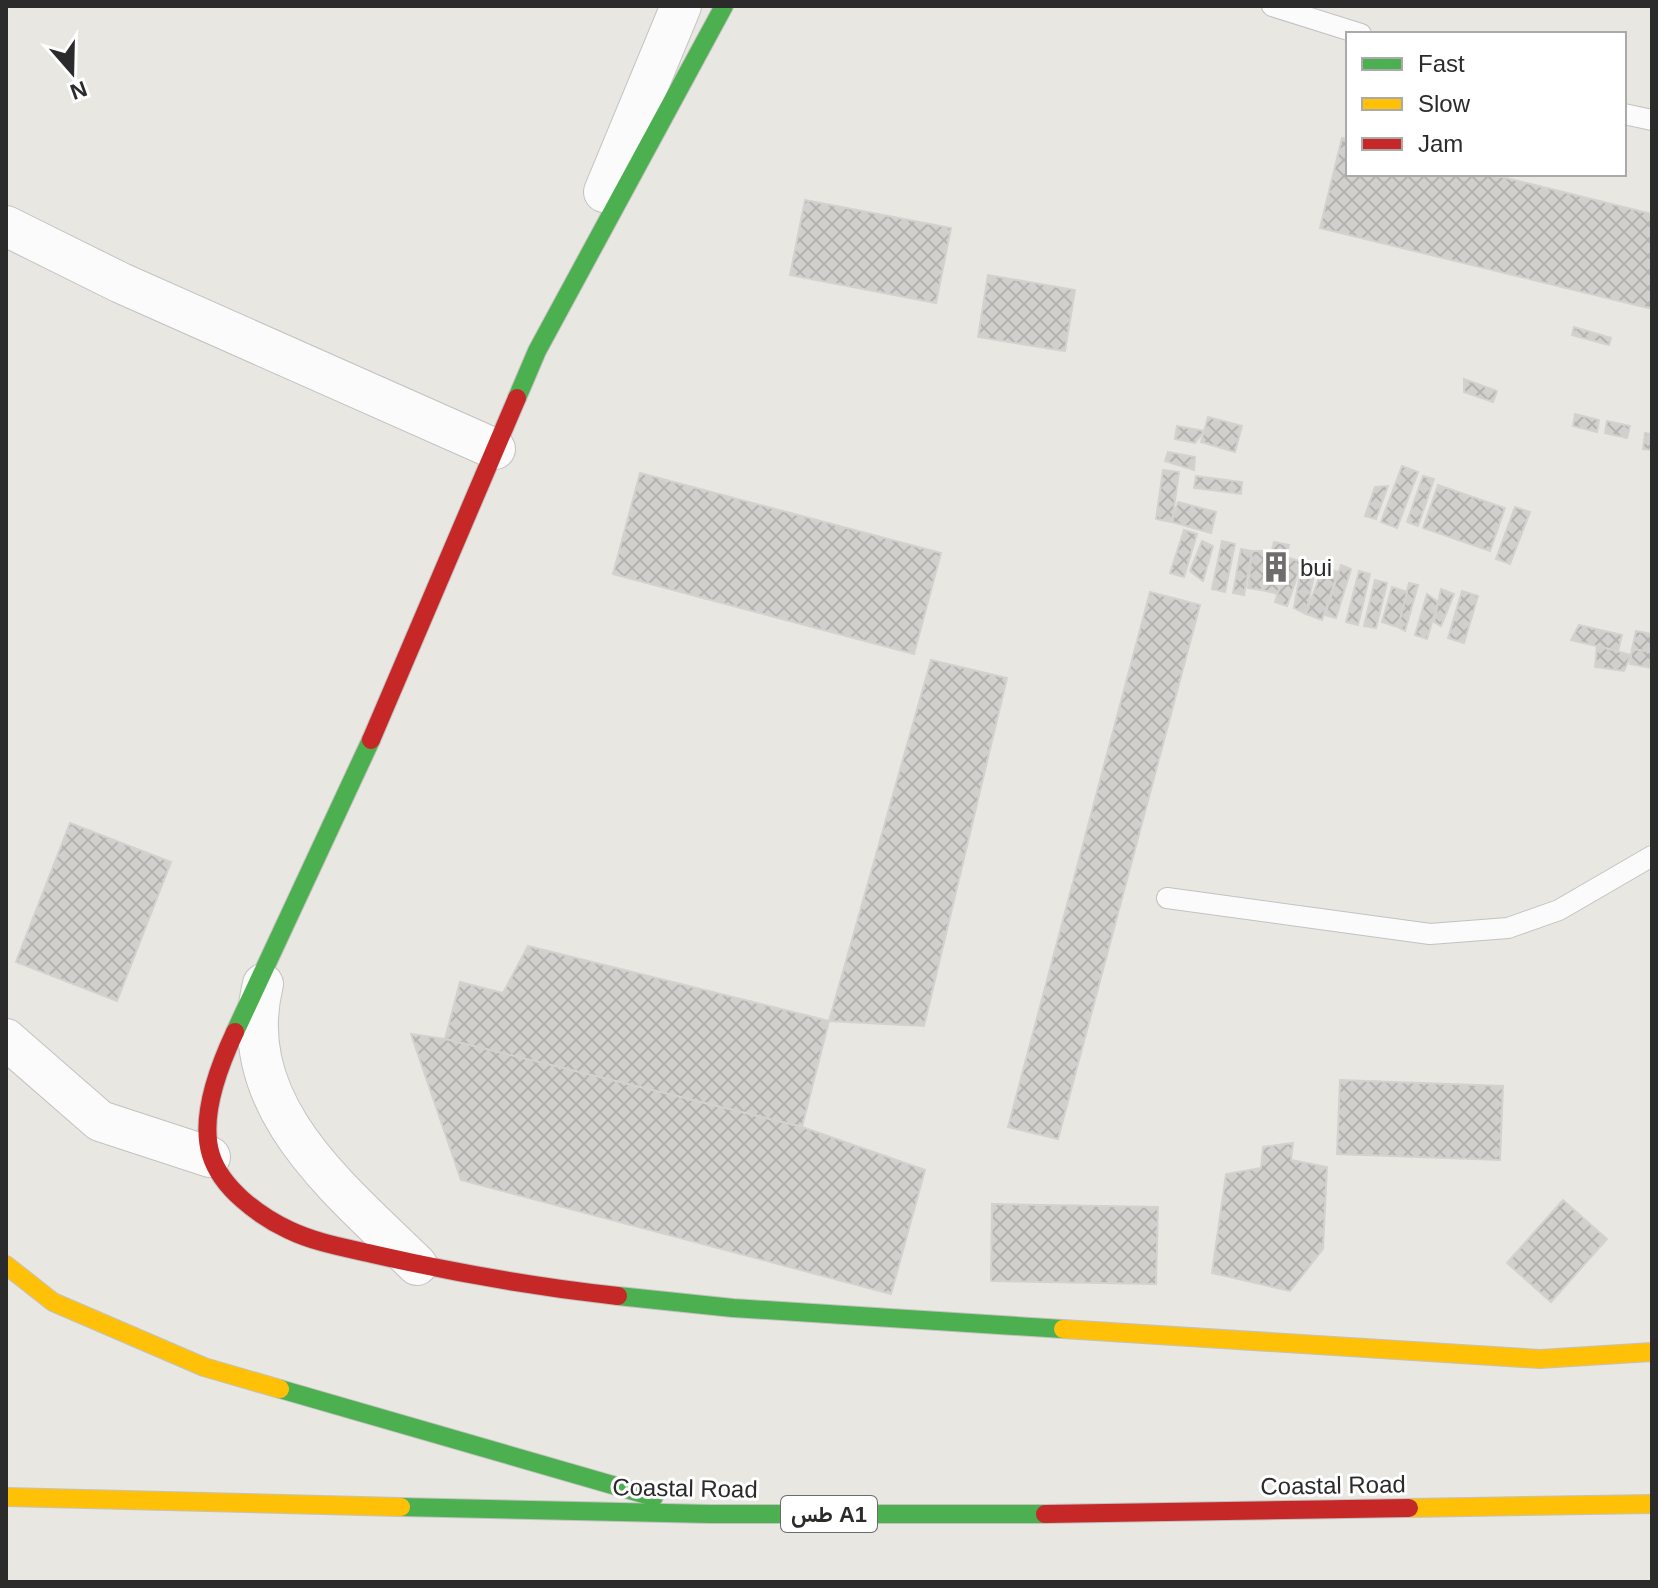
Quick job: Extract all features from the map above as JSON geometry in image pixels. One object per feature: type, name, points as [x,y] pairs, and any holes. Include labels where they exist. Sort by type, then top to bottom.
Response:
[{"type":"main road","points":[[724,6],[537,351],[394,692],[219,1065],[211,1105],[210,1157],[243,1201],[277,1224],[314,1240],[417,1265],[605,1296],[733,1308],[1540,1359],[1652,1352]]},
{"type":"main road","points":[[6,1265],[53,1302],[204,1367],[710,1514]]},
{"type":"main road","name":"Coastal Road","points":[[6,1497],[710,1514],[1072,1514],[1652,1504]]},
{"type":"street","points":[[537,351],[681,6]]},
{"type":"street","points":[[6,226],[121,283],[495,449]]},
{"type":"street","points":[[270,954],[255,1017],[261,1061],[280,1111],[314,1165],[417,1265]]},
{"type":"street","points":[[6,1039],[100,1121],[210,1157]]},
{"type":"lane","points":[[1272,6],[1355,32]]},
{"type":"lane","points":[[1626,114],[1652,120]]},
{"type":"lane","points":[[1167,898],[1430,934],[1508,928],[1559,910],[1652,856]]},
{"type":"building","points":[[1342,138],[1346,139],[1346,176],[1498,176],[1652,214],[1652,309],[1320,228]]},
{"type":"building","points":[[805,200],[951,228],[936,303],[790,275]]},
{"type":"building","points":[[988,275],[1075,290],[1065,351],[978,337]]},
{"type":"building","points":[[1574,327],[1611,338],[1609,345],[1572,335]]},
{"type":"building","points":[[1464,379],[1497,391],[1493,402],[1464,392]]},
{"type":"building","points":[[1575,414],[1599,420],[1597,432],[1573,426]]},
{"type":"building","points":[[1208,417],[1242,426],[1235,452],[1201,442]]},
{"type":"building","points":[[1607,421],[1630,426],[1627,438],[1605,433]]},
{"type":"building","points":[[1177,426],[1204,431],[1195,443],[1175,439]]},
{"type":"building","points":[[1645,433],[1652,434],[1652,450],[1643,449]]},
{"type":"building","points":[[1168,452],[1195,457],[1194,470],[1165,461]]},
{"type":"building","points":[[1402,466],[1418,472],[1397,528],[1381,522]]},
{"type":"building","points":[[1163,470],[1179,472],[1172,522],[1156,519]]},
{"type":"building","points":[[640,473],[941,553],[914,654],[613,574]]},
{"type":"building","points":[[1196,476],[1242,482],[1241,494],[1194,488]]},
{"type":"building","points":[[1423,476],[1434,479],[1418,526],[1407,522]]},
{"type":"building","points":[[1438,485],[1505,508],[1490,551],[1423,528]]},
{"type":"building","points":[[1388,486],[1376,519],[1365,516],[1375,487]]},
{"type":"building","points":[[1178,502],[1216,512],[1211,533],[1172,522]]},
{"type":"building","points":[[1515,507],[1530,512],[1510,564],[1496,559]]},
{"type":"building","points":[[1184,530],[1197,534],[1184,577],[1170,573]]},
{"type":"building","points":[[1202,541],[1213,546],[1203,581],[1190,571]]},
{"type":"building","points":[[1222,541],[1235,544],[1225,592],[1212,589]]},
{"type":"building","name":"bui","points":[[1274,542],[1289,545],[1278,594],[1262,590]]},
{"type":"building","points":[[1241,549],[1252,551],[1244,595],[1233,593]]},
{"type":"building","points":[[1252,551],[1267,551],[1262,590],[1248,588]]},
{"type":"building","points":[[1289,558],[1302,562],[1287,606],[1275,602]]},
{"type":"building","points":[[1302,562],[1316,565],[1306,614],[1294,608]]},
{"type":"building","points":[[1341,565],[1351,569],[1336,618],[1325,615]]},
{"type":"building","points":[[1323,567],[1338,572],[1322,620],[1306,614]]},
{"type":"building","points":[[1359,571],[1370,574],[1358,625],[1346,622]]},
{"type":"building","points":[[1375,580],[1387,583],[1376,628],[1364,626]]},
{"type":"building","points":[[1409,583],[1418,585],[1405,631],[1398,627]]},
{"type":"building","points":[[1392,587],[1407,592],[1398,627],[1382,622]]},
{"type":"building","points":[[1441,589],[1454,594],[1441,626],[1434,622]]},
{"type":"building","points":[[1462,591],[1478,596],[1464,643],[1448,638]]},
{"type":"building","points":[[1150,592],[1200,605],[1058,1139],[1008,1127]]},
{"type":"building","points":[[1427,594],[1438,602],[1427,639],[1415,635]]},
{"type":"building","points":[[1579,625],[1622,635],[1618,651],[1571,640]]},
{"type":"building","points":[[1636,631],[1652,634],[1652,652],[1632,649]]},
{"type":"building","points":[[1597,646],[1631,655],[1624,671],[1595,667]]},
{"type":"building","points":[[1632,649],[1652,652],[1652,668],[1630,664]]},
{"type":"building","points":[[931,660],[1007,678],[924,1026],[829,1021]]},
{"type":"building","points":[[70,823],[171,862],[117,1001],[16,962]]},
{"type":"building","points":[[528,946],[829,1021],[802,1127],[445,1039],[460,982],[503,993]]},
{"type":"building","points":[[411,1034],[445,1039],[802,1127],[925,1170],[891,1294],[461,1180]]},
{"type":"building","points":[[1340,1080],[1503,1086],[1500,1160],[1337,1154]]},
{"type":"building","points":[[1293,1143],[1291,1160],[1327,1167],[1323,1249],[1290,1291],[1212,1273],[1226,1174],[1261,1168],[1263,1147]]},
{"type":"building","points":[[1563,1200],[1607,1239],[1551,1302],[1507,1263]]},
{"type":"building","points":[[992,1204],[1158,1207],[1156,1284],[991,1281]]},
{"type":"traffic: fast","points":[[517,398],[537,351],[724,6]]},
{"type":"traffic: fast","points":[[235,1032],[371,740]]},
{"type":"traffic: fast","points":[[618,1296],[733,1308],[1063,1329]]},
{"type":"traffic: fast","points":[[280,1389],[654,1497]]},
{"type":"traffic: fast","points":[[401,1507],[710,1514],[1045,1514]]},
{"type":"traffic: slow","points":[[6,1265],[53,1302],[204,1367],[280,1389]]},
{"type":"traffic: slow","points":[[1063,1329],[1540,1359],[1652,1352]]},
{"type":"traffic: slow","points":[[6,1497],[401,1507]]},
{"type":"traffic: slow","points":[[1409,1508],[1652,1504]]},
{"type":"traffic: jam","points":[[371,740],[517,398]]},
{"type":"traffic: jam","points":[[235,1032],[212,1092],[208,1140],[211,1155],[223,1179],[242,1200],[266,1217],[299,1235],[321,1242],[436,1268],[618,1296]]},
{"type":"traffic: jam","points":[[1045,1514],[1409,1508]]},
{"type":"place","name":"bui","points":[[1276,567]]}]
